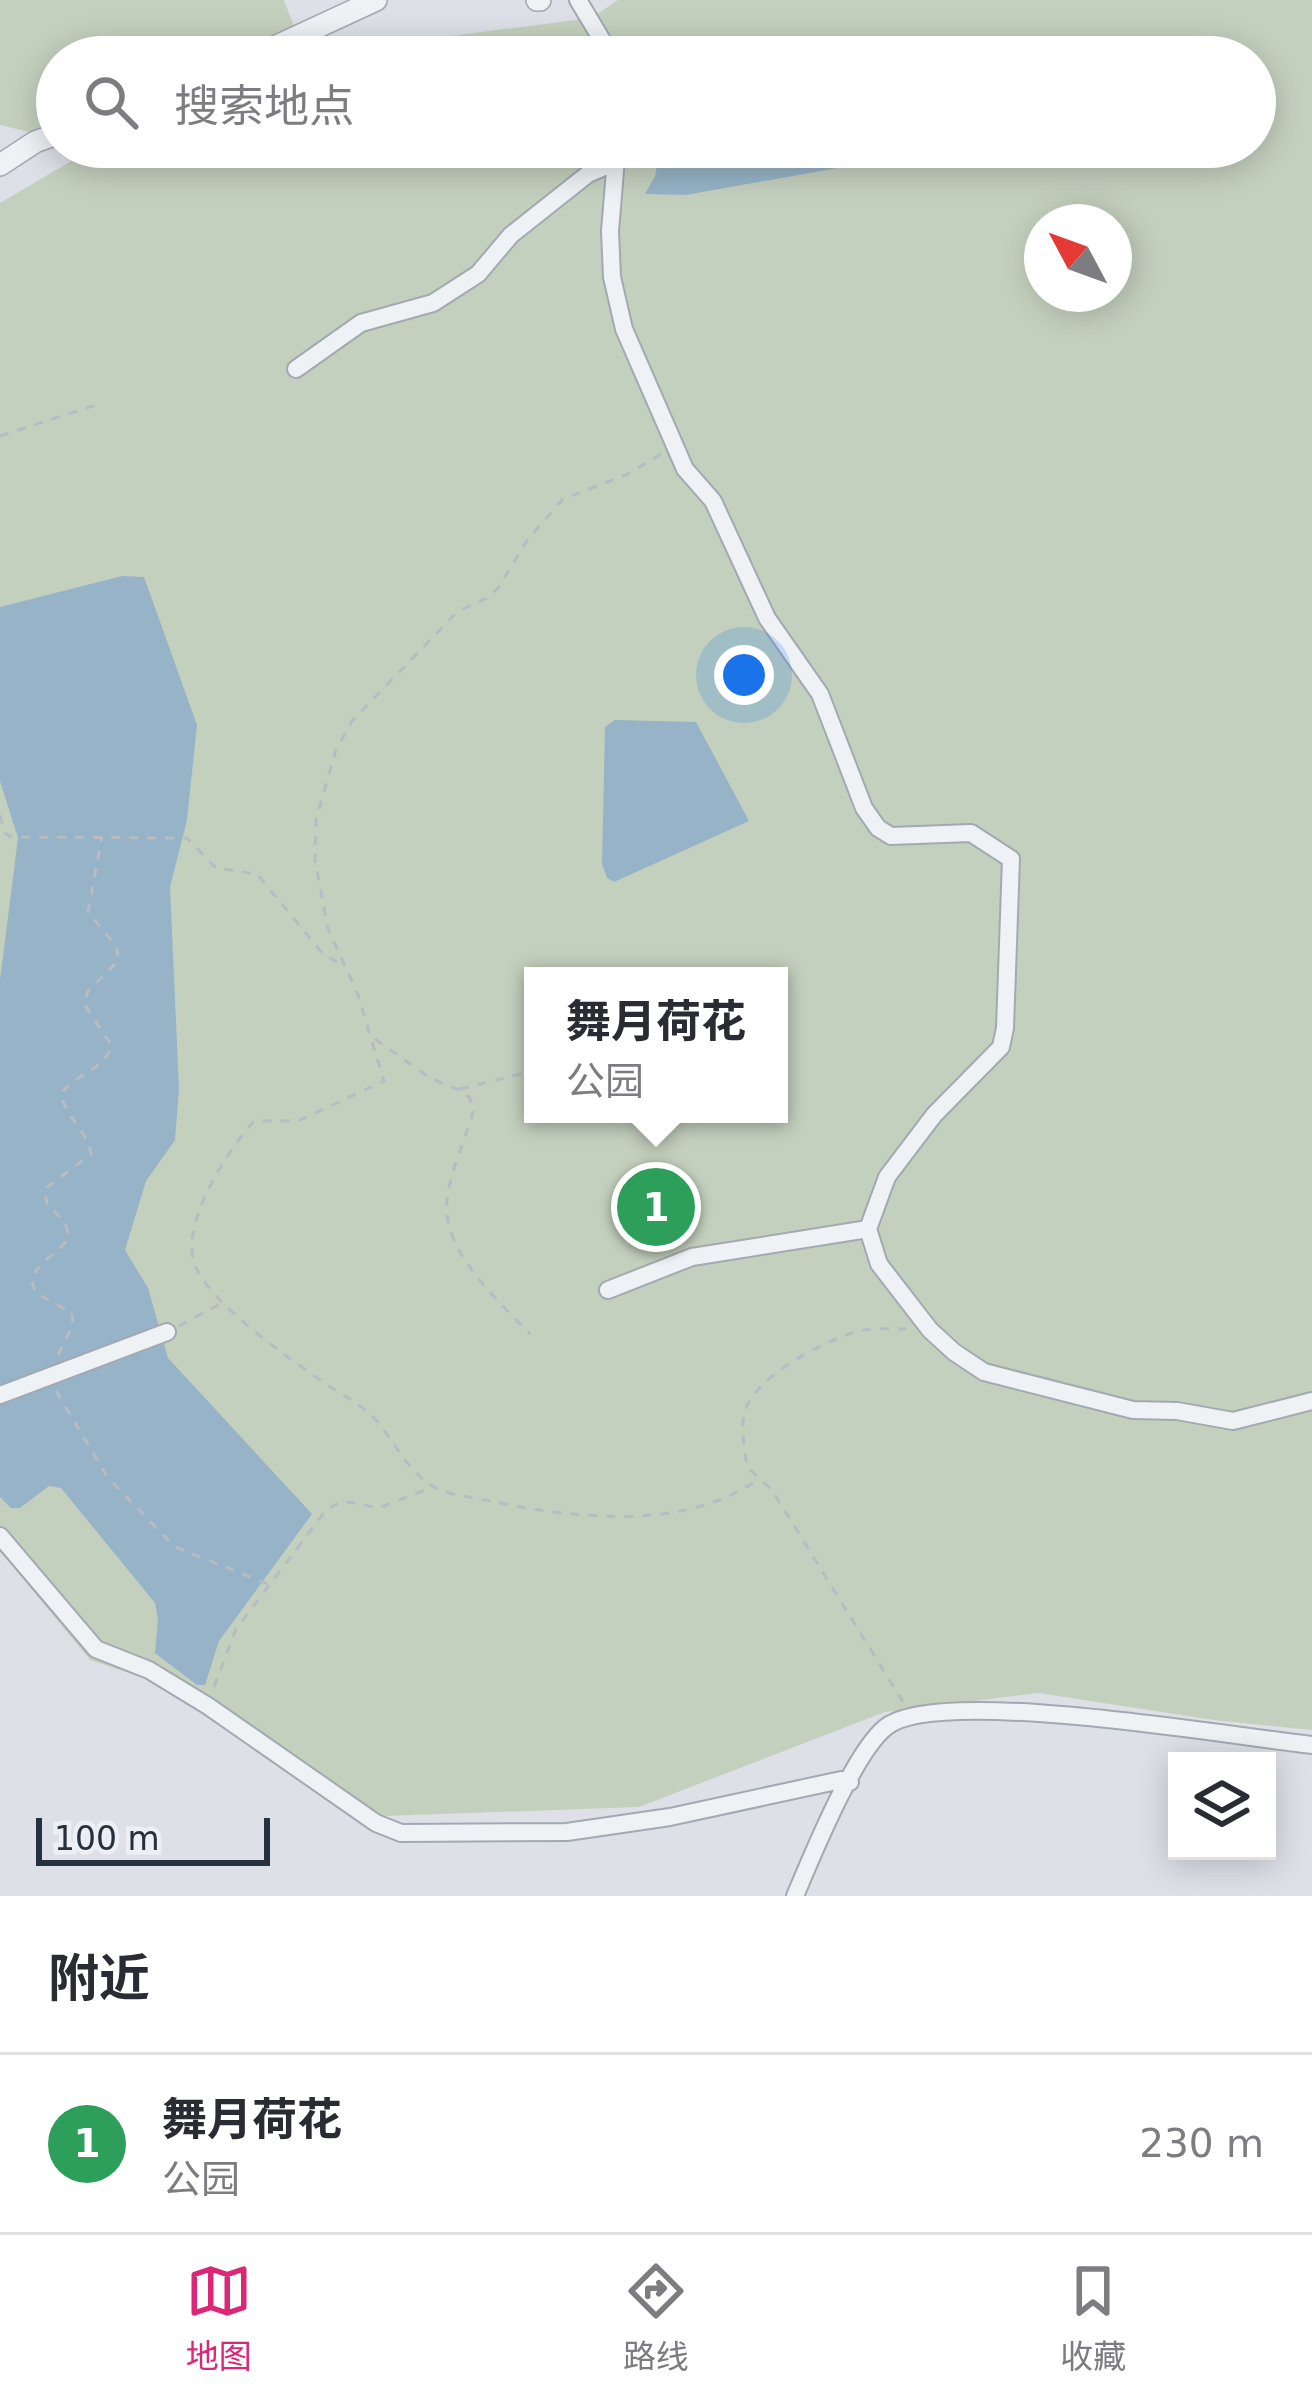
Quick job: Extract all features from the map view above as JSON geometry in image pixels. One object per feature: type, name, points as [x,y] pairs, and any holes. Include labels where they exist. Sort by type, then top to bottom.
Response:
[{"type":"street","points":[[298,36],[376,0]]},
{"type":"street","points":[[578,0],[600,36]]},
{"type":"street","points":[[2,158],[36,143]]},
{"type":"street","points":[[296,369],[362,323],[433,303],[478,274],[511,235],[597,168]]},
{"type":"street","points":[[617,168],[610,231],[612,277],[625,328],[685,469],[713,501],[767,618],[820,694],[864,808],[878,828],[891,836],[971,833],[1011,860],[1001,1047],[934,1115],[887,1177],[868,1229],[879,1264],[930,1330],[984,1372],[1133,1410],[1178,1411],[1233,1421],[1312,1401]]},
{"type":"street","points":[[608,1290],[692,1257],[868,1229]]},
{"type":"street","points":[[0,1395],[167,1332]]},
{"type":"street","points":[[0,1536],[96,1649],[149,1670],[376,1823],[401,1833],[567,1832],[850,1782]]},
{"type":"street","points":[[795,1896],[867,1749],[886,1726],[910,1714],[955,1710],[1056,1713],[1312,1745]]},
{"type":"path","points":[[0,436],[96,405]]},
{"type":"path","points":[[673,446],[628,474],[563,499],[528,539],[498,588],[457,612],[352,722],[326,778],[316,819],[315,860],[328,929],[358,992],[384,1081],[298,1121],[254,1121],[220,1163],[198,1213],[191,1250],[194,1266],[224,1302],[272,1346],[363,1408],[412,1469],[432,1486],[542,1511],[662,1514],[707,1504],[757,1480]]},
{"type":"path","points":[[0,815],[5,833],[11,836],[188,838],[216,868],[257,874],[323,954],[343,966]]},
{"type":"path","points":[[102,837],[88,912],[116,946],[119,960],[88,991],[84,1004],[112,1046],[103,1064],[61,1094],[92,1154],[45,1190],[46,1205],[67,1224],[69,1234],[66,1243],[33,1272],[32,1288],[74,1318],[49,1376],[108,1478],[175,1546],[267,1583]]},
{"type":"path","points":[[374,1038],[430,1078],[469,1097],[475,1109],[447,1201],[449,1226],[468,1261],[530,1334]]},
{"type":"path","points":[[459,1090],[524,1073]]},
{"type":"path","points":[[167,1332],[224,1302]]},
{"type":"path","points":[[910,1714],[772,1490],[747,1467],[743,1431],[752,1395],[797,1359],[850,1334],[875,1329],[930,1330]]},
{"type":"path","points":[[208,1706],[229,1642],[267,1583],[334,1503],[379,1508],[432,1486]]},
{"type":"green space","points":[[0,0],[284,0],[295,29],[280,36],[36,36],[36,130],[0,125]]},
{"type":"green space","points":[[618,0],[1312,0],[1312,1730],[1038,1693],[885,1712],[639,1807],[385,1816],[153,1681],[90,1660],[0,1551],[0,203],[59,168],[1276,168],[1276,36],[450,36],[591,18]]},
{"type":"water","points":[[657,168],[838,168],[686,195],[645,194]]},
{"type":"water","points":[[122,576],[144,577],[197,725],[187,820],[170,887],[179,1089],[175,1140],[146,1181],[125,1250],[148,1288],[168,1358],[312,1514],[219,1641],[205,1685],[197,1685],[155,1653],[155,1603],[61,1488],[49,1486],[20,1508],[11,1508],[0,1497],[0,980],[18,838],[0,781],[0,607]]},
{"type":"water","points":[[615,720],[696,722],[749,821],[614,882],[607,878],[602,864],[605,727]]},
{"type":"place","name":"舞月荷花","points":[[656,1207]]}]
